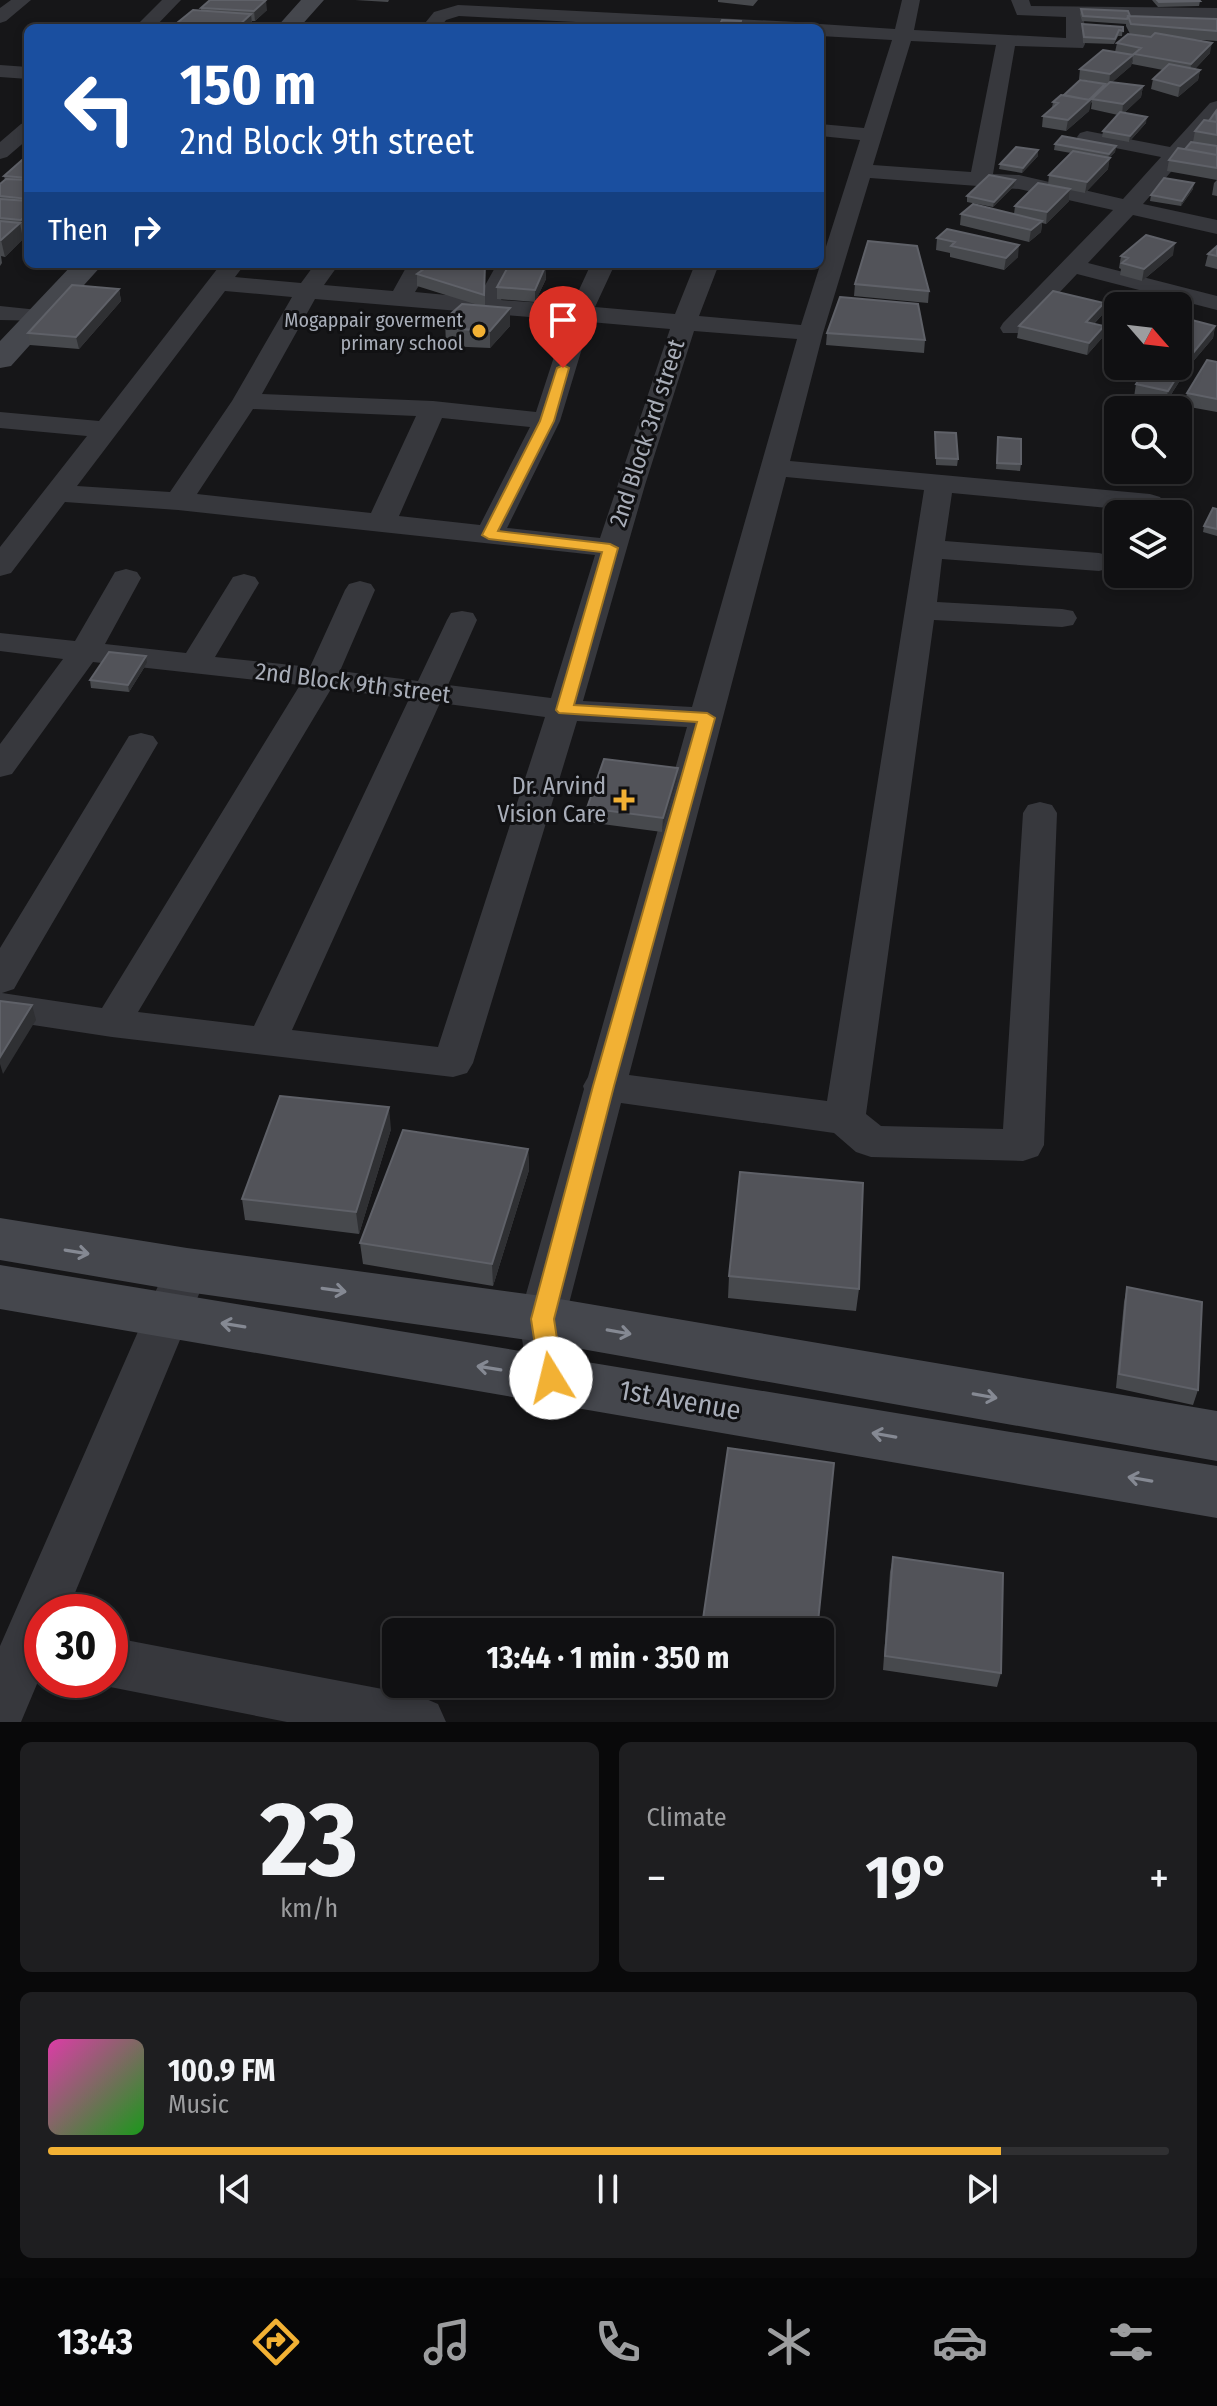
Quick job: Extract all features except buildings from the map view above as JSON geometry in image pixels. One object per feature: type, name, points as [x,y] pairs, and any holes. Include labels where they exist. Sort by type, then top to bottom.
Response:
[{"type":"main road","points":[[294,24],[319,10]]},
{"type":"main road","points":[[0,359],[13,318],[58,268]]},
{"type":"main road","points":[[13,318],[83,268]]},
{"type":"main road","name":"1st Avenue","points":[[0,1239],[176,1292],[551,1378],[1217,1492]]},
{"type":"main road","name":"1st Avenue","points":[[0,1287],[176,1292],[542,1319],[1217,1436]]},
{"type":"street","points":[[0,17],[22,0]]},
{"type":"street","points":[[147,24],[172,0]]},
{"type":"street","points":[[551,1378],[542,1319],[603,1086],[811,333],[903,35],[911,0]]},
{"type":"street","points":[[1020,0],[1023,11],[1075,12],[1143,7],[1217,13]]},
{"type":"street","points":[[434,24],[447,11],[462,5],[521,21],[637,24]]},
{"type":"street","points":[[824,30],[1076,44],[1075,12]]},
{"type":"street","points":[[981,179],[1006,41]]},
{"type":"street","points":[[0,71],[24,73]]},
{"type":"street","points":[[1012,328],[1215,112]]},
{"type":"street","points":[[0,124],[24,127]]},
{"type":"street","points":[[824,130],[871,135]]},
{"type":"street","points":[[0,153],[24,131]]},
{"type":"street","points":[[1087,137],[1176,154]]},
{"type":"street","points":[[861,171],[1019,182],[1217,227]]},
{"type":"street","points":[[1072,266],[1217,303]]},
{"type":"street","points":[[178,501],[245,401],[307,292],[324,268]]},
{"type":"street","points":[[399,300],[418,268]]},
{"type":"street","points":[[485,307],[507,268]]},
{"type":"street","points":[[489,535],[547,421],[579,316],[601,268]]},
{"type":"street","name":"2nd Block 3rd street","points":[[267,1041],[453,1063],[564,710],[610,548],[683,323],[705,268]]},
{"type":"street","points":[[0,567],[225,274],[307,292],[811,333]]},
{"type":"street","points":[[245,401],[433,409],[547,421]]},
{"type":"street","points":[[381,524],[433,409]]},
{"type":"street","points":[[0,420],[103,429]]},
{"type":"street","points":[[775,468],[1120,500]]},
{"type":"street","points":[[845,1119],[939,482]]},
{"type":"street","points":[[58,493],[178,501],[610,548]]},
{"type":"street","points":[[929,549],[1099,562]]},
{"type":"street","points":[[0,767],[85,651],[126,578]]},
{"type":"street","points":[[195,664],[244,583]]},
{"type":"street","points":[[112,1023],[321,678],[360,590]]},
{"type":"street","points":[[920,610],[1062,618]]},
{"type":"street","points":[[0,1006],[267,1041],[462,620]]},
{"type":"street","name":"2nd Block 9th street","points":[[0,642],[321,678],[564,710],[707,718]]},
{"type":"street","points":[[0,980],[141,743]]},
{"type":"street","points":[[603,1086],[845,1119],[871,1141],[1023,1145],[1040,813]]},
{"type":"street","points":[[0,1708],[23,1645],[176,1292]]},
{"type":"street","points":[[128,1667],[276,1709],[419,1722]]},
{"type":"place","name":"Mogappair goverment primary school","points":[[479,331]]},
{"type":"place","name":"Dr. Arvind Vision Care","points":[[624,800]]},
{"type":"route","points":[[551,1378],[542,1319],[603,1086],[707,718],[564,710],[610,548],[489,535],[547,421],[563,368]]}]
